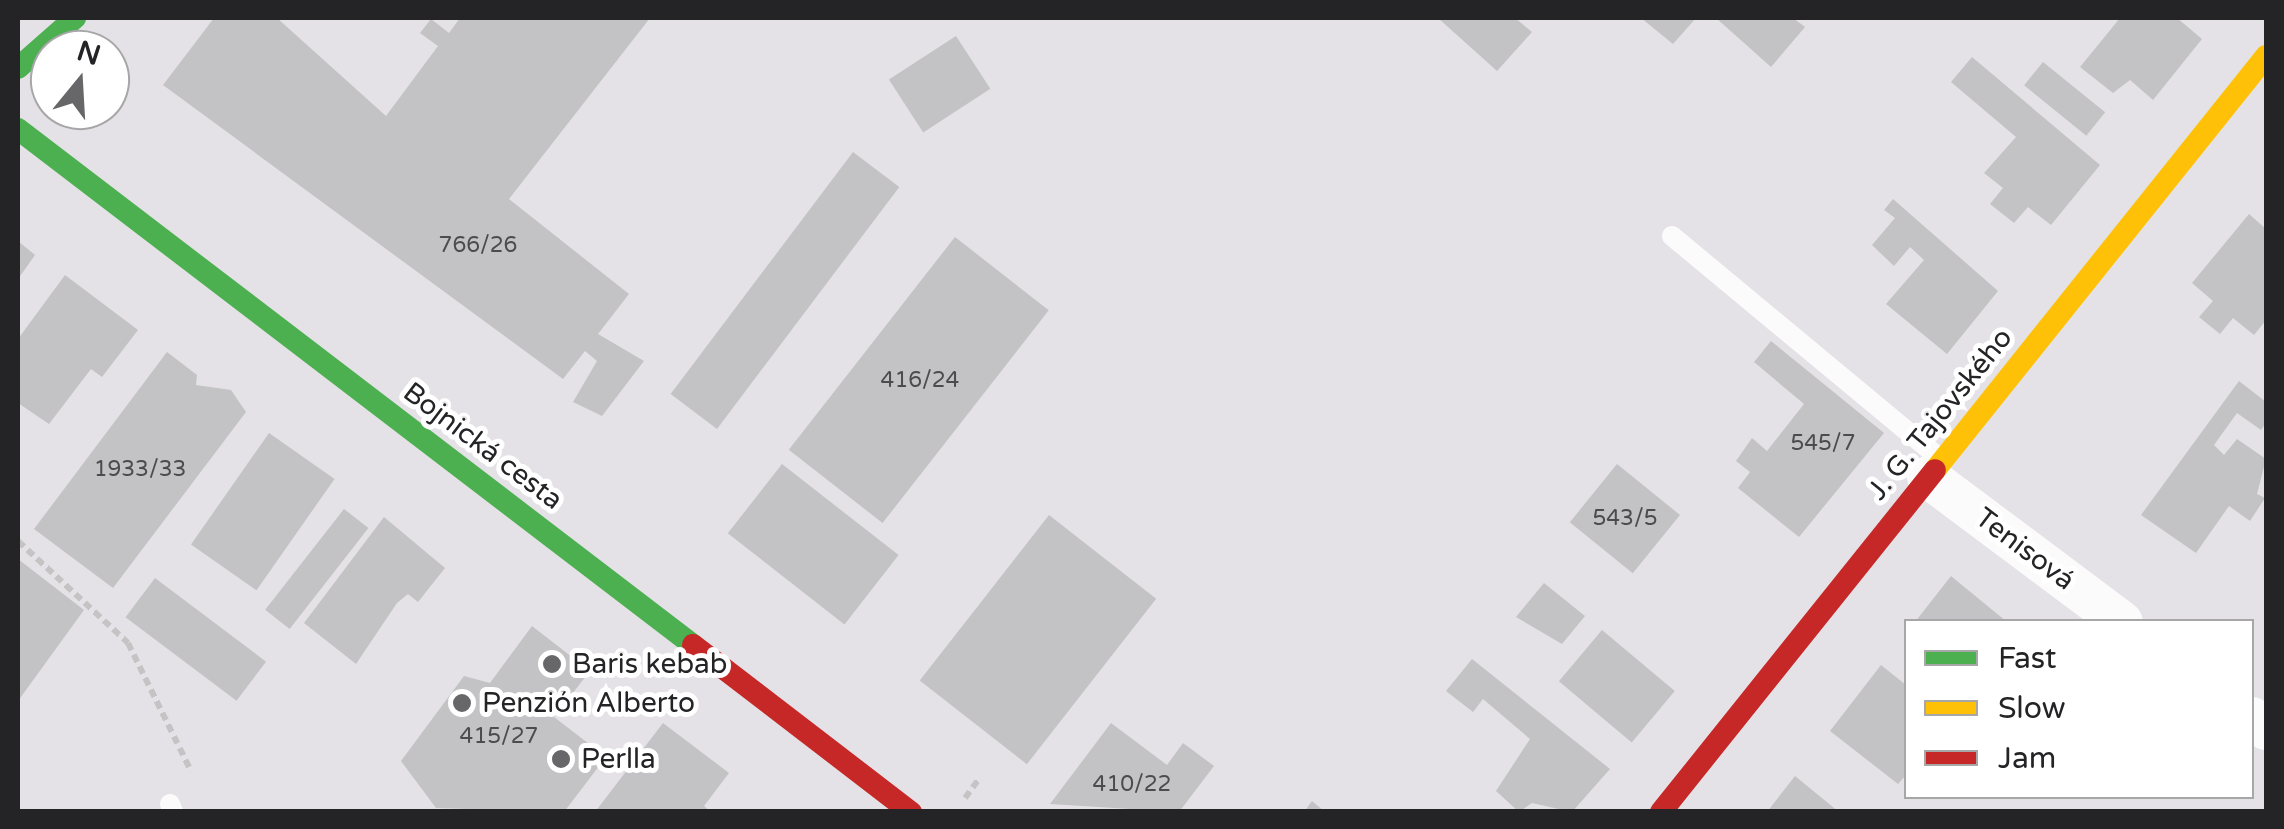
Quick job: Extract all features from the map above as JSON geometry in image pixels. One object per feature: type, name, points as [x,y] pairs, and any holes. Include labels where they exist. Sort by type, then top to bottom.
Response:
[{"type":"street","points":[[18,68],[76,18]]},
{"type":"street","name":"J. G. Tajovského","points":[[1661,812],[2266,56]]},
{"type":"street","name":"Bojnická cesta","points":[[18,129],[912,812]]},
{"type":"street","name":"Tenisová","points":[[1935,468],[2118,619]]},
{"type":"lane","points":[[1672,236],[1935,468]]},
{"type":"path","points":[[18,541],[91,599],[128,643],[194,778]]},
{"type":"building","points":[[214,18],[277,18],[386,116],[438,46],[420,33],[431,19],[449,33],[460,18],[650,18],[509,199],[629,294],[598,334],[644,361],[602,416],[573,402],[597,361],[585,351],[563,379],[163,85]]},
{"type":"building","points":[[1438,18],[1515,18],[1532,32],[1497,71]]},
{"type":"building","points":[[1641,18],[1696,18],[1673,44]]},
{"type":"building","points":[[1716,18],[1793,18],[1805,27],[1771,67]]},
{"type":"building","points":[[2120,18],[2177,18],[2202,39],[2153,100],[2130,80],[2113,93],[2080,67]]},
{"type":"building","points":[[956,36],[990,89],[923,132],[889,80]]},
{"type":"building","points":[[1972,57],[2100,165],[2051,225],[2028,207],[2014,223],[1990,204],[2003,188],[1984,173],[2016,137],[1951,82]]},
{"type":"building","points":[[2043,62],[2105,112],[2086,136],[2024,85]]},
{"type":"building","points":[[853,152],[899,187],[717,429],[671,394]]},
{"type":"building","points":[[1893,199],[1998,291],[1947,354],[1886,304],[1924,260],[1910,247],[1894,266],[1872,245],[1895,218],[1884,210]]},
{"type":"building","points":[[2249,214],[2266,229],[2266,320],[2254,335],[2233,318],[2220,334],[2199,317],[2213,301],[2192,283]]},
{"type":"building","points":[[955,237],[1049,310],[883,523],[789,450]]},
{"type":"building","points":[[18,241],[35,255],[18,279]]},
{"type":"building","points":[[65,275],[138,330],[102,377],[91,369],[49,424],[18,403],[18,339]]},
{"type":"building","points":[[1771,341],[1884,433],[1799,537],[1738,488],[1750,472],[1736,461],[1752,438],[1767,451],[1804,404],[1754,362]]},
{"type":"building","points":[[167,352],[197,375],[196,385],[231,390],[246,412],[113,588],[34,529]]},
{"type":"building","points":[[2239,381],[2266,402],[2266,423],[2261,430],[2237,413],[2214,445],[2224,455],[2237,439],[2266,459],[2257,494],[2265,498],[2250,521],[2229,506],[2196,553],[2141,515]]},
{"type":"building","points":[[269,433],[335,479],[257,590],[191,544]]},
{"type":"building","points":[[782,464],[899,555],[844,624],[728,533]]},
{"type":"building","points":[[1617,464],[1680,515],[1633,573],[1570,522]]},
{"type":"building","points":[[344,509],[368,528],[290,629],[265,610]]},
{"type":"building","points":[[1049,515],[1156,599],[1027,764],[920,680]]},
{"type":"building","points":[[384,517],[445,568],[418,602],[408,594],[397,603],[356,664],[304,623]]},
{"type":"building","points":[[18,559],[84,610],[18,701]]},
{"type":"building","points":[[1951,576],[2003,619],[1917,619]]},
{"type":"building","points":[[155,578],[266,662],[237,701],[126,617]]},
{"type":"building","points":[[1544,583],[1585,616],[1562,644],[1516,617]]},
{"type":"building","points":[[532,626],[590,671],[554,717],[606,757],[564,812],[436,808],[401,761],[464,676],[490,683]]},
{"type":"building","points":[[1602,630],[1675,691],[1632,742],[1559,681]]},
{"type":"building","points":[[1472,659],[1610,769],[1572,812],[1532,803],[1519,812],[1496,791],[1530,739],[1483,699],[1473,712],[1446,691]]},
{"type":"building","points":[[1881,665],[1904,683],[1904,777],[1898,784],[1830,731]]},
{"type":"building","points":[[663,723],[729,773],[704,806],[711,812],[595,812]]},
{"type":"building","points":[[1111,723],[1167,765],[1183,743],[1214,766],[1179,812],[1050,804]]},
{"type":"building","points":[[1795,776],[1839,812],[1767,812]]},
{"type":"building","points":[[1312,801],[1325,812],[1304,812]]},
{"type":"traffic: fast","points":[[18,68],[75,18]]},
{"type":"traffic: fast","points":[[18,129],[693,645]]},
{"type":"traffic: slow","points":[[1935,470],[2266,56]]},
{"type":"traffic: jam","points":[[1661,812],[1935,470]]},
{"type":"traffic: jam","points":[[693,645],[911,812]]},
{"type":"place","name":"Baris kebab","points":[[552,664]]},
{"type":"place","name":"Penzión Alberto","points":[[462,703]]},
{"type":"place","name":"Perlla","points":[[561,759]]}]
